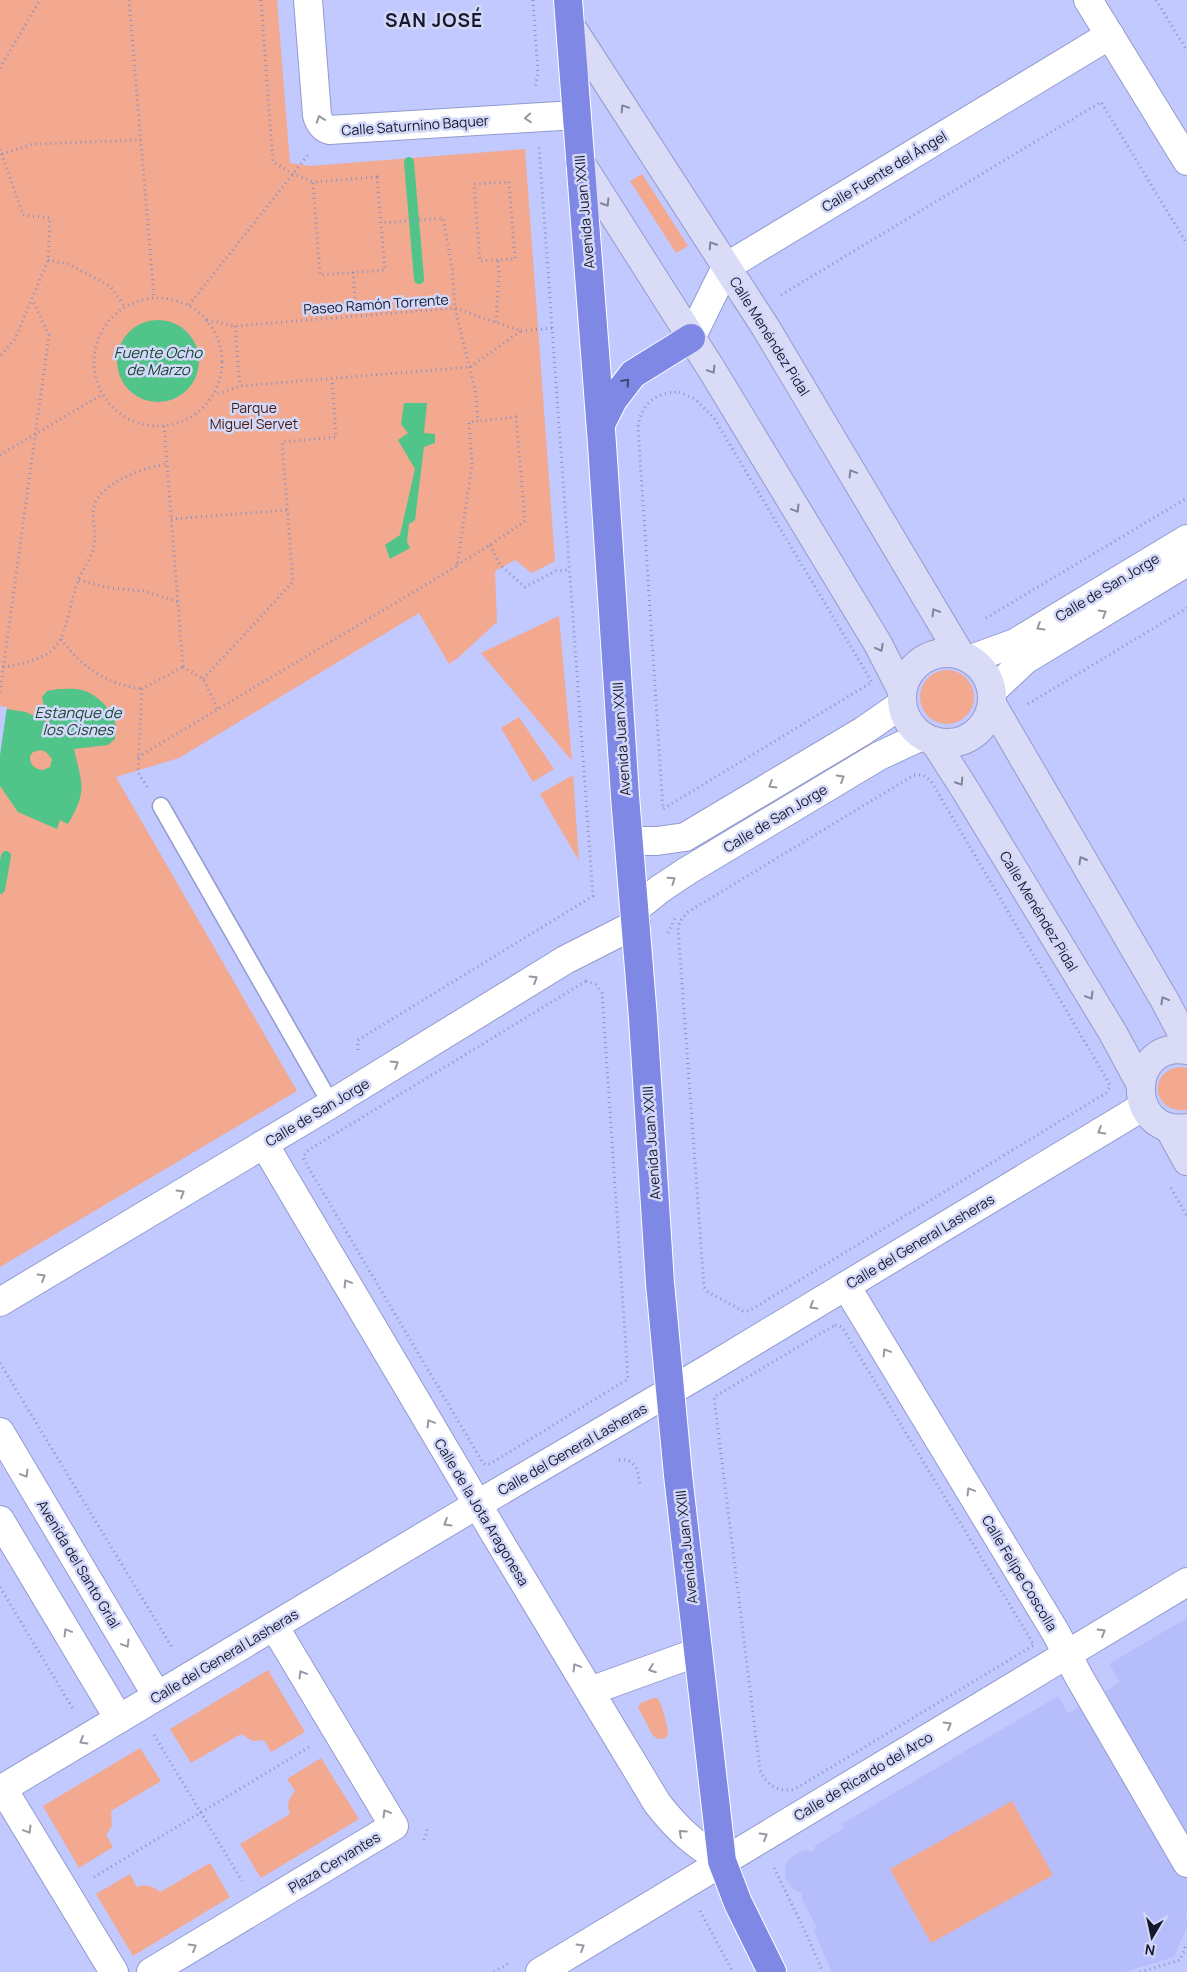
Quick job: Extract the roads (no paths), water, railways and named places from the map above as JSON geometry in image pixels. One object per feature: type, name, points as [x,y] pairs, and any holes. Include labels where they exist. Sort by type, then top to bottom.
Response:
[{"type":"highway","name":"Avenida Juan XXIII","points":[[569,12],[601,424],[669,1392],[722,1861],[738,1903],[772,1972]]},
{"type":"highway","points":[[601,424],[613,400],[634,374],[691,338]]},
{"type":"main road","name":"Calle Menéndez Pidal","points":[[569,12],[726,267],[766,328],[966,657]]},
{"type":"main road","points":[[580,162],[691,338],[878,644],[902,697],[905,716],[912,727],[928,738],[947,743],[959,741],[971,736],[981,727],[988,716],[992,698]]},
{"type":"main road","points":[[902,697],[909,673],[922,660],[934,654],[947,652],[966,657],[985,674],[992,698],[1165,1001],[1187,1043]]},
{"type":"main road","name":"Calle Menéndez Pidal","points":[[928,738],[1113,1033],[1150,1116],[1159,1123],[1178,1128]]},
{"type":"main road","points":[[1142,1095],[1143,1072],[1158,1055],[1168,1050],[1180,1048],[1187,1050]]},
{"type":"main road","points":[[1178,1128],[1187,1161]]},
{"type":"street","name":"Calle Saturnino Baquer","points":[[308,0],[317,115],[323,127],[330,130],[576,115]]},
{"type":"street","points":[[1088,0],[1187,161]]},
{"type":"street","name":"Calle Fuente del Ángel","points":[[726,267],[1110,35]]},
{"type":"street","points":[[691,338],[726,267]]},
{"type":"street","name":"Calle de San Jorge","points":[[966,657],[1015,643],[1187,539]]},
{"type":"street","name":"Calle de San Jorge","points":[[992,698],[1025,660],[1187,562]]},
{"type":"street","points":[[629,841],[657,841],[685,837],[862,731],[902,697]]},
{"type":"street","name":"Calle de San Jorge","points":[[0,1302],[331,1104],[635,917],[660,889],[686,871],[879,756],[928,738]]},
{"type":"street","name":"Calle del General Lasheras","points":[[1,1789],[846,1286],[1142,1095]]},
{"type":"street","name":"Calle de la Jota Aragonesa","points":[[264,1144],[657,1803],[675,1826],[696,1845],[722,1861]]},
{"type":"street","name":"Calle Felipe Coscolla","points":[[846,1286],[1056,1633],[1187,1863]]},
{"type":"street","name":"Avenida del Santo Grial","points":[[0,1432],[157,1696]]},
{"type":"street","points":[[0,1520],[119,1719]]},
{"type":"street","name":"Calle de Ricardo del Arco","points":[[540,1972],[1187,1582]]},
{"type":"street","name":"Plaza Cervantes","points":[[151,1972],[394,1826],[274,1626]]},
{"type":"street","points":[[590,1692],[698,1652]]},
{"type":"street","points":[[1,1789],[114,1972]]},
{"type":"lane","points":[[161,806],[331,1104]]},
{"type":"water","name":"Fuente Ocho de Marzo","points":[[158,320],[174,323],[187,332],[196,345],[199,361],[196,377],[187,390],[174,399],[158,402],[142,399],[129,390],[120,377],[117,361],[120,345],[129,332],[142,323]]},
{"type":"water","points":[[404,403],[427,403],[424,433],[435,434],[435,443],[424,447],[415,520],[409,524],[407,542],[410,548],[390,559],[385,545],[400,535],[415,469],[398,440],[408,433],[401,424]]},
{"type":"water","name":"Estanque de los Cisnes","points":[[73,689],[88,692],[99,699],[108,709],[115,721],[116,727],[115,739],[108,745],[74,749],[81,780],[81,795],[68,824],[60,820],[57,829],[18,812],[0,786],[0,708],[26,712],[49,723],[42,697],[47,691]],"holes":[[[41,750],[46,752],[52,759],[50,767],[43,770],[35,768],[30,756],[33,752]]]},
{"type":"waterway","points":[[409,162],[419,279]]},
{"type":"waterway","points":[[0,889],[6,856]]},
{"type":"district","name":"SAN JOSÉ","points":[[434,20]]},
{"type":"park label","name":"Parque Miguel Servet","points":[[254,416]]}]
